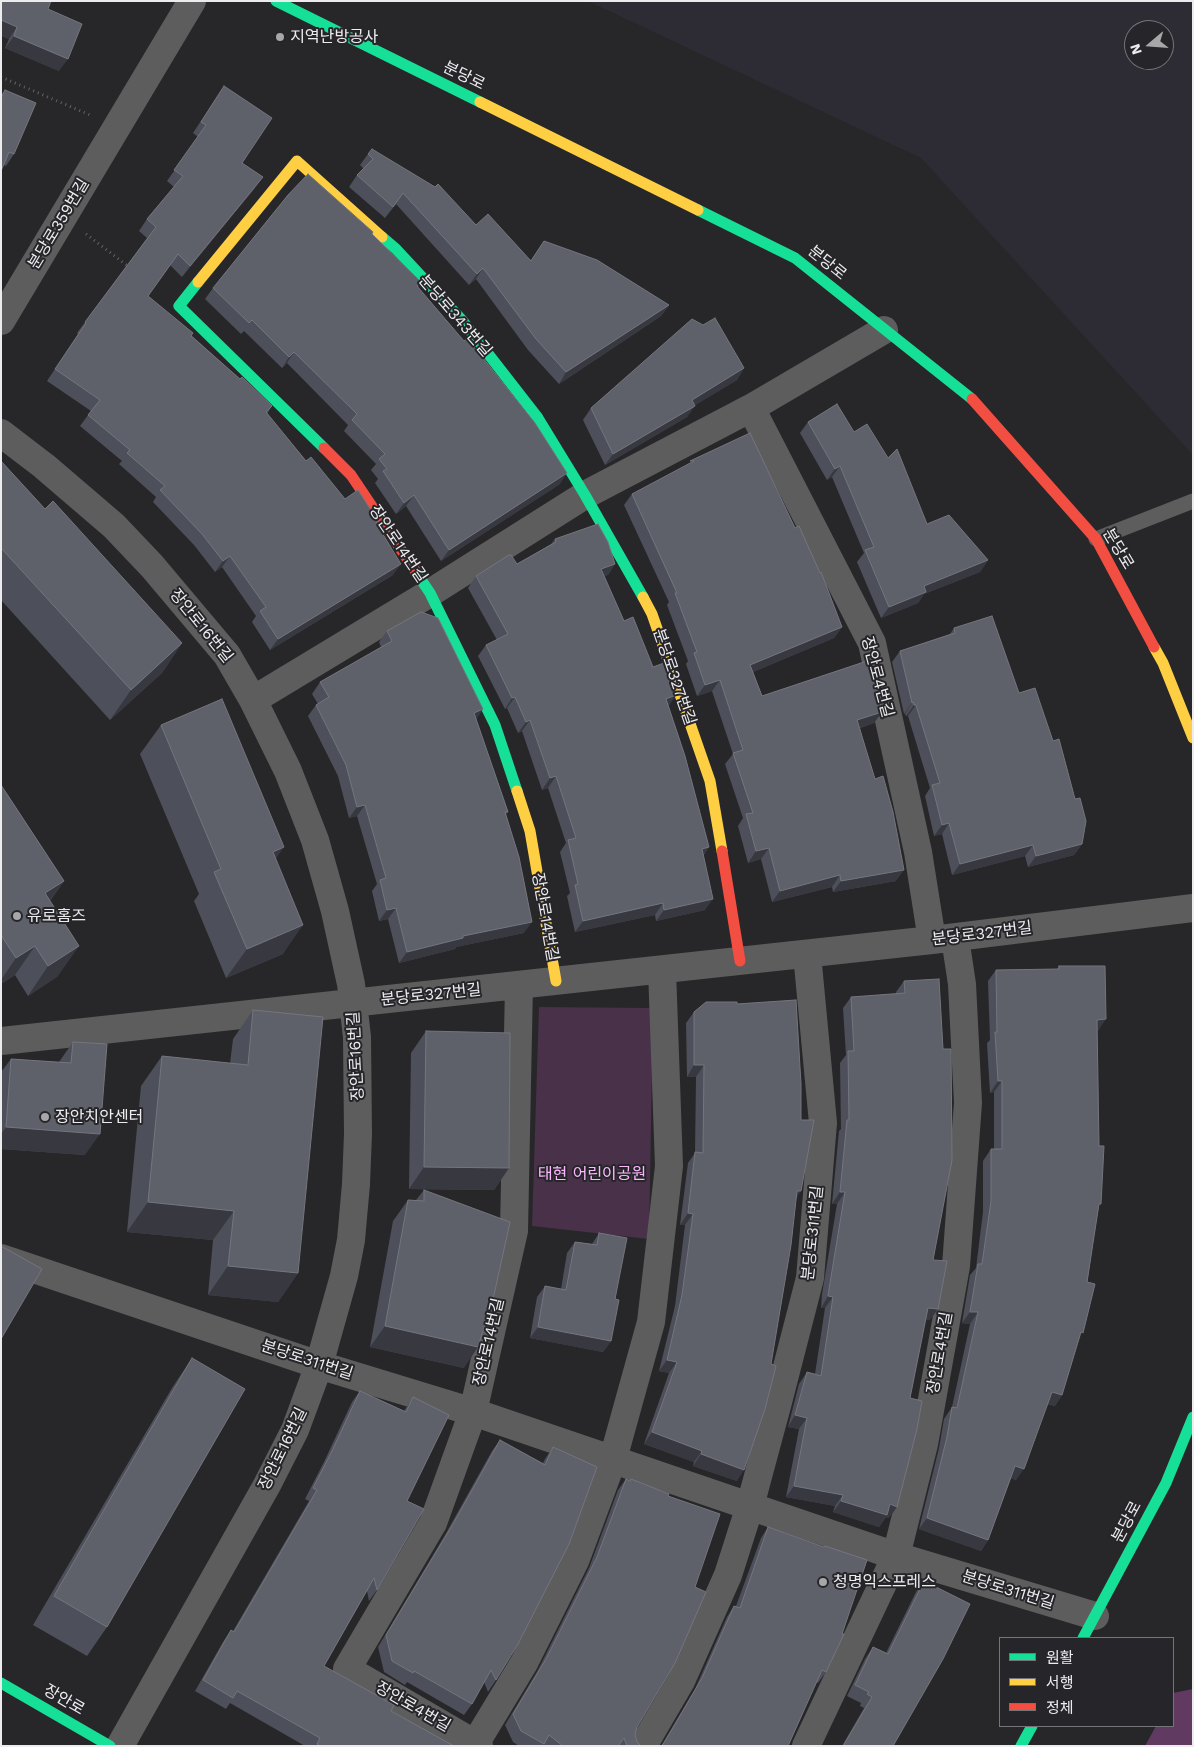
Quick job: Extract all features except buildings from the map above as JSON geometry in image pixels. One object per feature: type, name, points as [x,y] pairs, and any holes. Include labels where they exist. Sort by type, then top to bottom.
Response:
[{"type":"street","name":"분당로359번길","points":[[1,321],[192,1]]},
{"type":"street","name":"분당로","points":[[276,1],[795,258],[973,400],[1096,539],[1164,663],[1193,738]]},
{"type":"street","name":"장안로14번길","points":[[296,161],[179,306],[351,475],[430,592],[495,725],[530,831],[556,981]]},
{"type":"street","name":"분당로343번길","points":[[296,161],[396,249],[461,319],[538,418],[585,495]]},
{"type":"street","points":[[253,700],[585,495],[752,408],[884,330]]},
{"type":"street","name":"장안로4번길","points":[[752,408],[872,643],[918,852],[943,939],[962,984],[968,1103],[956,1266],[924,1444],[896,1556],[806,1746]]},
{"type":"street","name":"장안로16번길","points":[[1,434],[79,495],[114,526],[152,566],[228,655],[253,700],[288,771],[315,840],[335,911],[351,984],[358,1037],[359,1083],[356,1184],[351,1240],[344,1276],[319,1365],[295,1430],[279,1461],[120,1746]]},
{"type":"street","name":"분당로327번길","points":[[585,495],[652,614],[710,781],[740,961]]},
{"type":"street","name":"분당로327번길","points":[[1,1041],[943,939],[1193,908]]},
{"type":"street","name":"분당로311번길","points":[[643,1746],[685,1672],[728,1575],[750,1506],[810,1278],[824,1123],[807,954]]},
{"type":"street","points":[[477,1745],[524,1663],[575,1561],[613,1459],[651,1322],[669,1166],[662,970]]},
{"type":"street","name":"장안로14번길","points":[[347,1669],[433,1523],[473,1412],[514,1232],[519,985]]},
{"type":"street","name":"분당로311번길","points":[[1,1258],[319,1365],[473,1412],[613,1459],[896,1556],[1089,1627]]},
{"type":"street","name":"분당로","points":[[1089,1627],[1166,1482],[1193,1417]]},
{"type":"street","name":"장안로4번길","points":[[347,1669],[477,1745]]},
{"type":"street","name":"장안로","points":[[1,1683],[110,1746]]},
{"type":"street","points":[[1021,1746],[1031,1727]]},
{"type":"lane","points":[[1096,539],[1193,501]]},
{"type":"path","points":[[1,77],[118,127]]},
{"type":"path","points":[[64,217],[133,270]]},
{"type":"shaded area","points":[[588,1],[1193,1],[1193,455],[921,158]]},
{"type":"shaded area","points":[[1193,1689],[1193,1746],[1145,1746],[1155,1727],[1174,1727],[1174,1693]]},
{"type":"green space","name":"태현 어린이공원","points":[[539,1007],[653,1008],[649,1239],[532,1226]]},
{"type":"traffic: fast","points":[[276,1],[480,102]]},
{"type":"traffic: fast","points":[[698,210],[795,258],[972,399]]},
{"type":"traffic: fast","points":[[382,237],[396,249],[461,319],[538,418],[585,495],[643,597]]},
{"type":"traffic: fast","points":[[198,282],[179,306],[324,448]]},
{"type":"traffic: fast","points":[[414,569],[430,593],[495,725],[517,791]]},
{"type":"traffic: fast","points":[[1084,1637],[1166,1483],[1193,1417]]},
{"type":"traffic: fast","points":[[1,1683],[110,1746]]},
{"type":"traffic: fast","points":[[1021,1746],[1031,1727]]},
{"type":"traffic: slow","points":[[480,102],[698,210]]},
{"type":"traffic: slow","points":[[198,282],[297,161],[382,237]]},
{"type":"traffic: slow","points":[[643,597],[652,614],[710,781],[722,851]]},
{"type":"traffic: slow","points":[[1154,647],[1163,663],[1193,738]]},
{"type":"traffic: slow","points":[[517,791],[530,831],[556,981]]},
{"type":"traffic: jam","points":[[972,399],[1096,539],[1154,647]]},
{"type":"traffic: jam","points":[[324,448],[351,475],[414,569]]},
{"type":"traffic: jam","points":[[722,851],[740,961]]},
{"type":"place","name":"지역난방공사","points":[[280,37]]},
{"type":"place","name":"유로홈즈","points":[[17,916]]},
{"type":"place","name":"장안치안센터","points":[[45,1117]]},
{"type":"place","name":"청명익스프레스","points":[[823,1582]]}]
